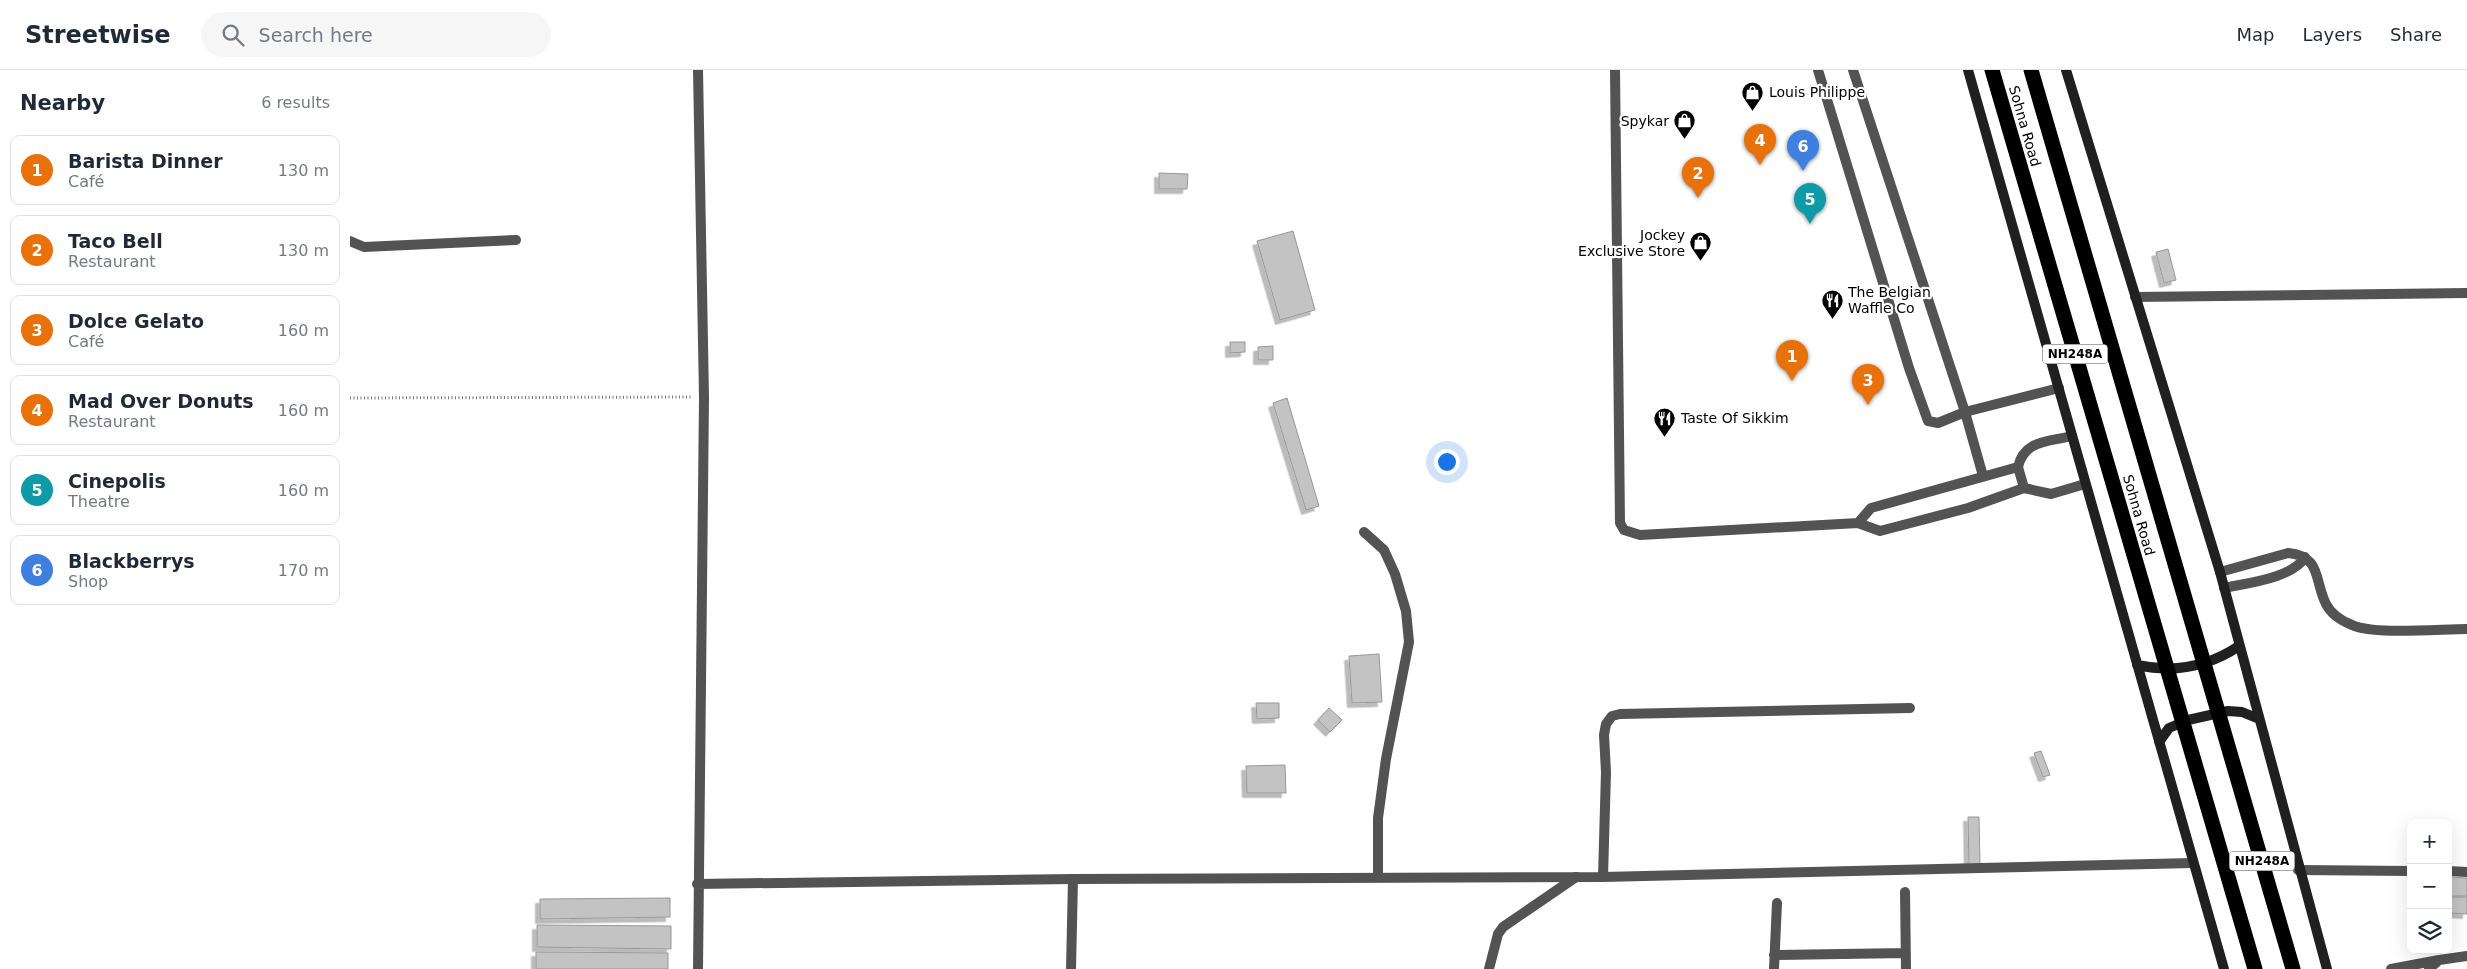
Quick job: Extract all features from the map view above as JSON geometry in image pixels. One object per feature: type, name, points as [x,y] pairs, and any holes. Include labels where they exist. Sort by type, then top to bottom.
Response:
[{"type":"highway","name":"Sohna Road","points":[[1992,70],[2255,969]]},
{"type":"highway","name":"Sohna Road","points":[[2031,70],[2293,969]]},
{"type":"main road","points":[[1968,70],[2224,969]]},
{"type":"main road","points":[[2066,70],[2220,572],[2298,870],[2327,969]]},
{"type":"main road","points":[[2137,665],[2153,668],[2190,667],[2222,657],[2239,646]]},
{"type":"main road","points":[[2159,742],[2169,728],[2188,720],[2228,711],[2242,712],[2259,719]]},
{"type":"street","points":[[698,70],[704,397],[697,884],[698,969]]},
{"type":"street","points":[[1615,70],[1620,523],[1624,530],[1640,535],[1858,523],[1880,531],[1968,508],[2024,488],[2051,494],[2085,484]]},
{"type":"street","points":[[1818,70],[1925,417],[1932,423],[1938,423],[1965,412],[2059,388]]},
{"type":"street","points":[[1854,70],[1965,412],[1983,476]]},
{"type":"street","points":[[350,241],[364,247],[516,240]]},
{"type":"street","points":[[2135,297],[2467,293]]},
{"type":"street","points":[[2024,488],[2018,467],[2024,451],[2030,447],[2072,436]]},
{"type":"street","points":[[1858,523],[1871,508],[2018,467]]},
{"type":"street","points":[[1364,532],[1384,550],[1395,574],[1406,611],[1409,642],[1386,758],[1378,818],[1378,877]]},
{"type":"street","points":[[2220,572],[2288,553],[2305,558],[2313,565],[2325,603],[2329,609],[2353,626],[2374,630],[2467,629]]},
{"type":"street","points":[[2224,588],[2289,572],[2301,565],[2305,558]]},
{"type":"street","points":[[1603,876],[1606,772],[1604,734],[1606,724],[1612,716],[1620,714],[1910,708]]},
{"type":"street","points":[[697,884],[1073,879],[1603,876],[2193,863]]},
{"type":"street","points":[[2298,870],[2407,871]]},
{"type":"street","points":[[2452,871],[2467,872]]},
{"type":"street","points":[[1489,969],[1498,934],[1503,927],[1576,876]]},
{"type":"street","points":[[1071,969],[1073,879]]},
{"type":"street","points":[[1905,892],[1906,969]]},
{"type":"street","points":[[1774,969],[1777,903]]},
{"type":"street","points":[[1774,955],[1906,953]]},
{"type":"street","points":[[2391,969],[2467,956]]},
{"type":"street","points":[[2429,969],[2439,960]]},
{"type":"path","points":[[350,398],[704,397]]},
{"type":"building","points":[[1159,173],[1188,174],[1187,189],[1159,189]]},
{"type":"building","points":[[1293,231],[1315,310],[1280,320],[1257,241]]},
{"type":"building","points":[[2168,249],[2176,280],[2164,283],[2156,252]]},
{"type":"building","points":[[1230,342],[1245,342],[1245,352],[1230,353]]},
{"type":"building","points":[[1273,346],[1273,360],[1258,360],[1258,347]]},
{"type":"building","points":[[1287,398],[1319,506],[1306,510],[1273,403]]},
{"type":"building","points":[[1379,654],[1382,702],[1352,703],[1349,656]]},
{"type":"building","points":[[1256,703],[1279,703],[1279,718],[1257,719]]},
{"type":"building","points":[[1329,708],[1342,720],[1330,732],[1318,720]]},
{"type":"building","points":[[2041,751],[2050,775],[2043,777],[2034,753]]},
{"type":"building","points":[[1285,765],[1286,793],[1247,793],[1246,766]]},
{"type":"building","points":[[1968,817],[1979,817],[1980,864],[1969,865]]},
{"type":"building","points":[[2452,877],[2467,878],[2467,896],[2452,896]]},
{"type":"building","points":[[2452,897],[2467,897],[2467,914],[2452,913]]},
{"type":"building","points":[[670,898],[670,917],[540,919],[540,899]]},
{"type":"building","points":[[537,925],[671,926],[671,949],[537,947]]},
{"type":"building","points":[[536,952],[668,953],[668,969],[536,969]]},
{"type":"place","name":"Louis Philippe","points":[[1753,111]]},
{"type":"place","name":"Spykar","points":[[1685,140]]},
{"type":"place","name":"Mad Over Donuts","points":[[1760,165]]},
{"type":"place","name":"Blackberrys","points":[[1803,171]]},
{"type":"place","name":"Taco Bell","points":[[1698,198]]},
{"type":"place","name":"Cinepolis","points":[[1810,224]]},
{"type":"place","name":"Jockey Exclusive Store","points":[[1701,262]]},
{"type":"place","name":"The Belgian Waffle Co","points":[[1832,319]]},
{"type":"place","name":"Barista Dinner","points":[[1792,381]]},
{"type":"place","name":"Dolce Gelato","points":[[1868,405]]},
{"type":"place","name":"Taste Of Sikkim","points":[[1665,437]]}]
